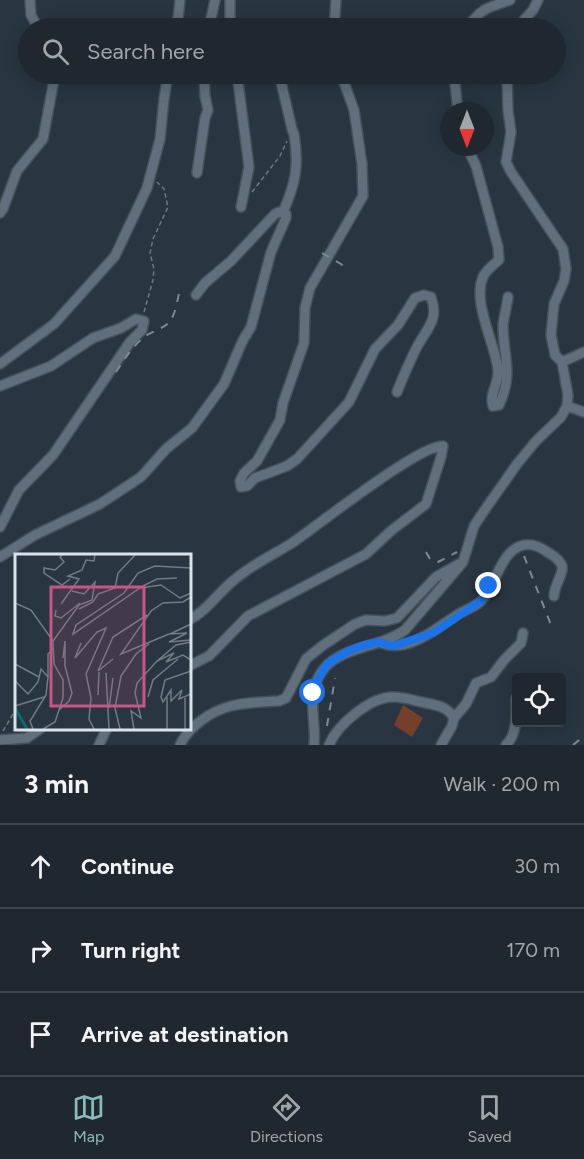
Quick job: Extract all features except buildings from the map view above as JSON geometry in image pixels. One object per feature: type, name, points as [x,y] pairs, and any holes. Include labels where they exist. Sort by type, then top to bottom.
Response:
[{"type":"lane","points":[[30,0],[33,18]]},
{"type":"lane","points":[[178,18],[180,0]]},
{"type":"lane","points":[[211,18],[214,0]]},
{"type":"lane","points":[[230,0],[230,18]]},
{"type":"lane","points":[[335,18],[336,0]]},
{"type":"lane","points":[[475,18],[489,6],[510,0]]},
{"type":"lane","points":[[526,18],[538,0]]},
{"type":"lane","points":[[0,213],[17,171],[43,139],[53,84]]},
{"type":"lane","points":[[0,364],[54,324],[115,256],[147,188],[160,139],[166,84]]},
{"type":"lane","points":[[197,172],[208,110],[204,84]]},
{"type":"lane","points":[[238,84],[249,167],[242,207]]},
{"type":"lane","points":[[0,557],[35,535],[100,504],[141,477],[166,449],[192,428],[224,384],[251,327],[272,252],[286,218],[284,212],[294,187],[297,165],[296,145],[281,84]]},
{"type":"lane","points":[[345,84],[354,110],[362,164],[363,196],[310,288],[305,308],[304,343],[283,403],[280,420],[257,461],[243,473],[241,487],[297,459],[349,402],[375,349],[398,325],[415,298],[424,295],[431,297],[434,305],[433,319],[397,392]]},
{"type":"lane","points":[[455,84],[457,102]]},
{"type":"lane","points":[[314,745],[316,732],[312,708],[313,693],[327,664],[348,651],[396,636],[405,630],[463,562],[474,526],[484,511],[517,464],[536,441],[561,417],[567,406],[568,395],[562,362],[555,355],[552,346],[554,304],[564,281],[566,262],[556,235],[508,168],[507,155],[511,132],[507,84]]},
{"type":"lane","points":[[471,156],[498,247],[499,260],[487,270],[482,279],[479,297],[498,371],[491,399],[493,406],[499,405],[506,392],[507,370],[503,326],[508,297]]},
{"type":"lane","points":[[196,295],[205,283],[231,261],[275,214],[284,212]]},
{"type":"lane","points":[[0,386],[51,366],[93,338],[121,328],[136,319],[142,319],[145,324],[130,342],[53,456],[19,490],[0,527]]},
{"type":"lane","points":[[562,362],[584,351]]},
{"type":"lane","points":[[567,406],[584,412]]},
{"type":"lane","points":[[190,620],[197,616],[235,579],[293,542],[340,507],[421,453],[436,445],[443,446],[426,504],[366,554],[248,616],[209,656],[190,666]]},
{"type":"lane","points":[[379,642],[393,646],[433,633],[482,600],[509,554],[519,546],[529,543],[538,545],[559,560],[562,567],[554,587],[554,596]]},
{"type":"lane","points":[[190,730],[206,718],[230,706],[279,701],[286,698],[306,659],[322,646],[355,624],[366,620],[385,621],[398,618],[436,577],[463,562]]},
{"type":"lane","points":[[441,745],[454,718],[466,705],[476,683],[491,677],[521,643],[523,633]]},
{"type":"lane","points":[[329,745],[341,725],[379,700],[393,697],[438,706],[450,712],[454,718]]},
{"type":"lane","points":[[506,745],[511,740],[515,727]]},
{"type":"lane","points":[[15,745],[39,730]]},
{"type":"lane","points":[[99,745],[106,730]]},
{"type":"lane","points":[[180,745],[190,730]]},
{"type":"lane","points":[[0,738],[27,738]]},
{"type":"path","points":[[242,207],[280,156],[292,129]]},
{"type":"path","points":[[142,319],[153,280],[154,269],[150,253],[153,239],[168,207],[164,189],[150,177]]},
{"type":"path","points":[[0,738],[15,711]]},
{"type":"railway","points":[[322,253],[348,271]]},
{"type":"railway","points":[[116,372],[139,342],[171,320],[176,309],[180,288]]},
{"type":"railway","points":[[426,552],[430,559],[438,562],[457,552]]},
{"type":"railway","points":[[524,556],[551,625]]},
{"type":"railway","points":[[327,726],[335,678]]},
{"type":"railway","points":[[573,745],[584,736]]},
{"type":"route","points":[[313,693],[327,664],[348,651],[379,642],[388,646],[408,643],[433,633],[446,622],[482,600],[489,586]]}]
